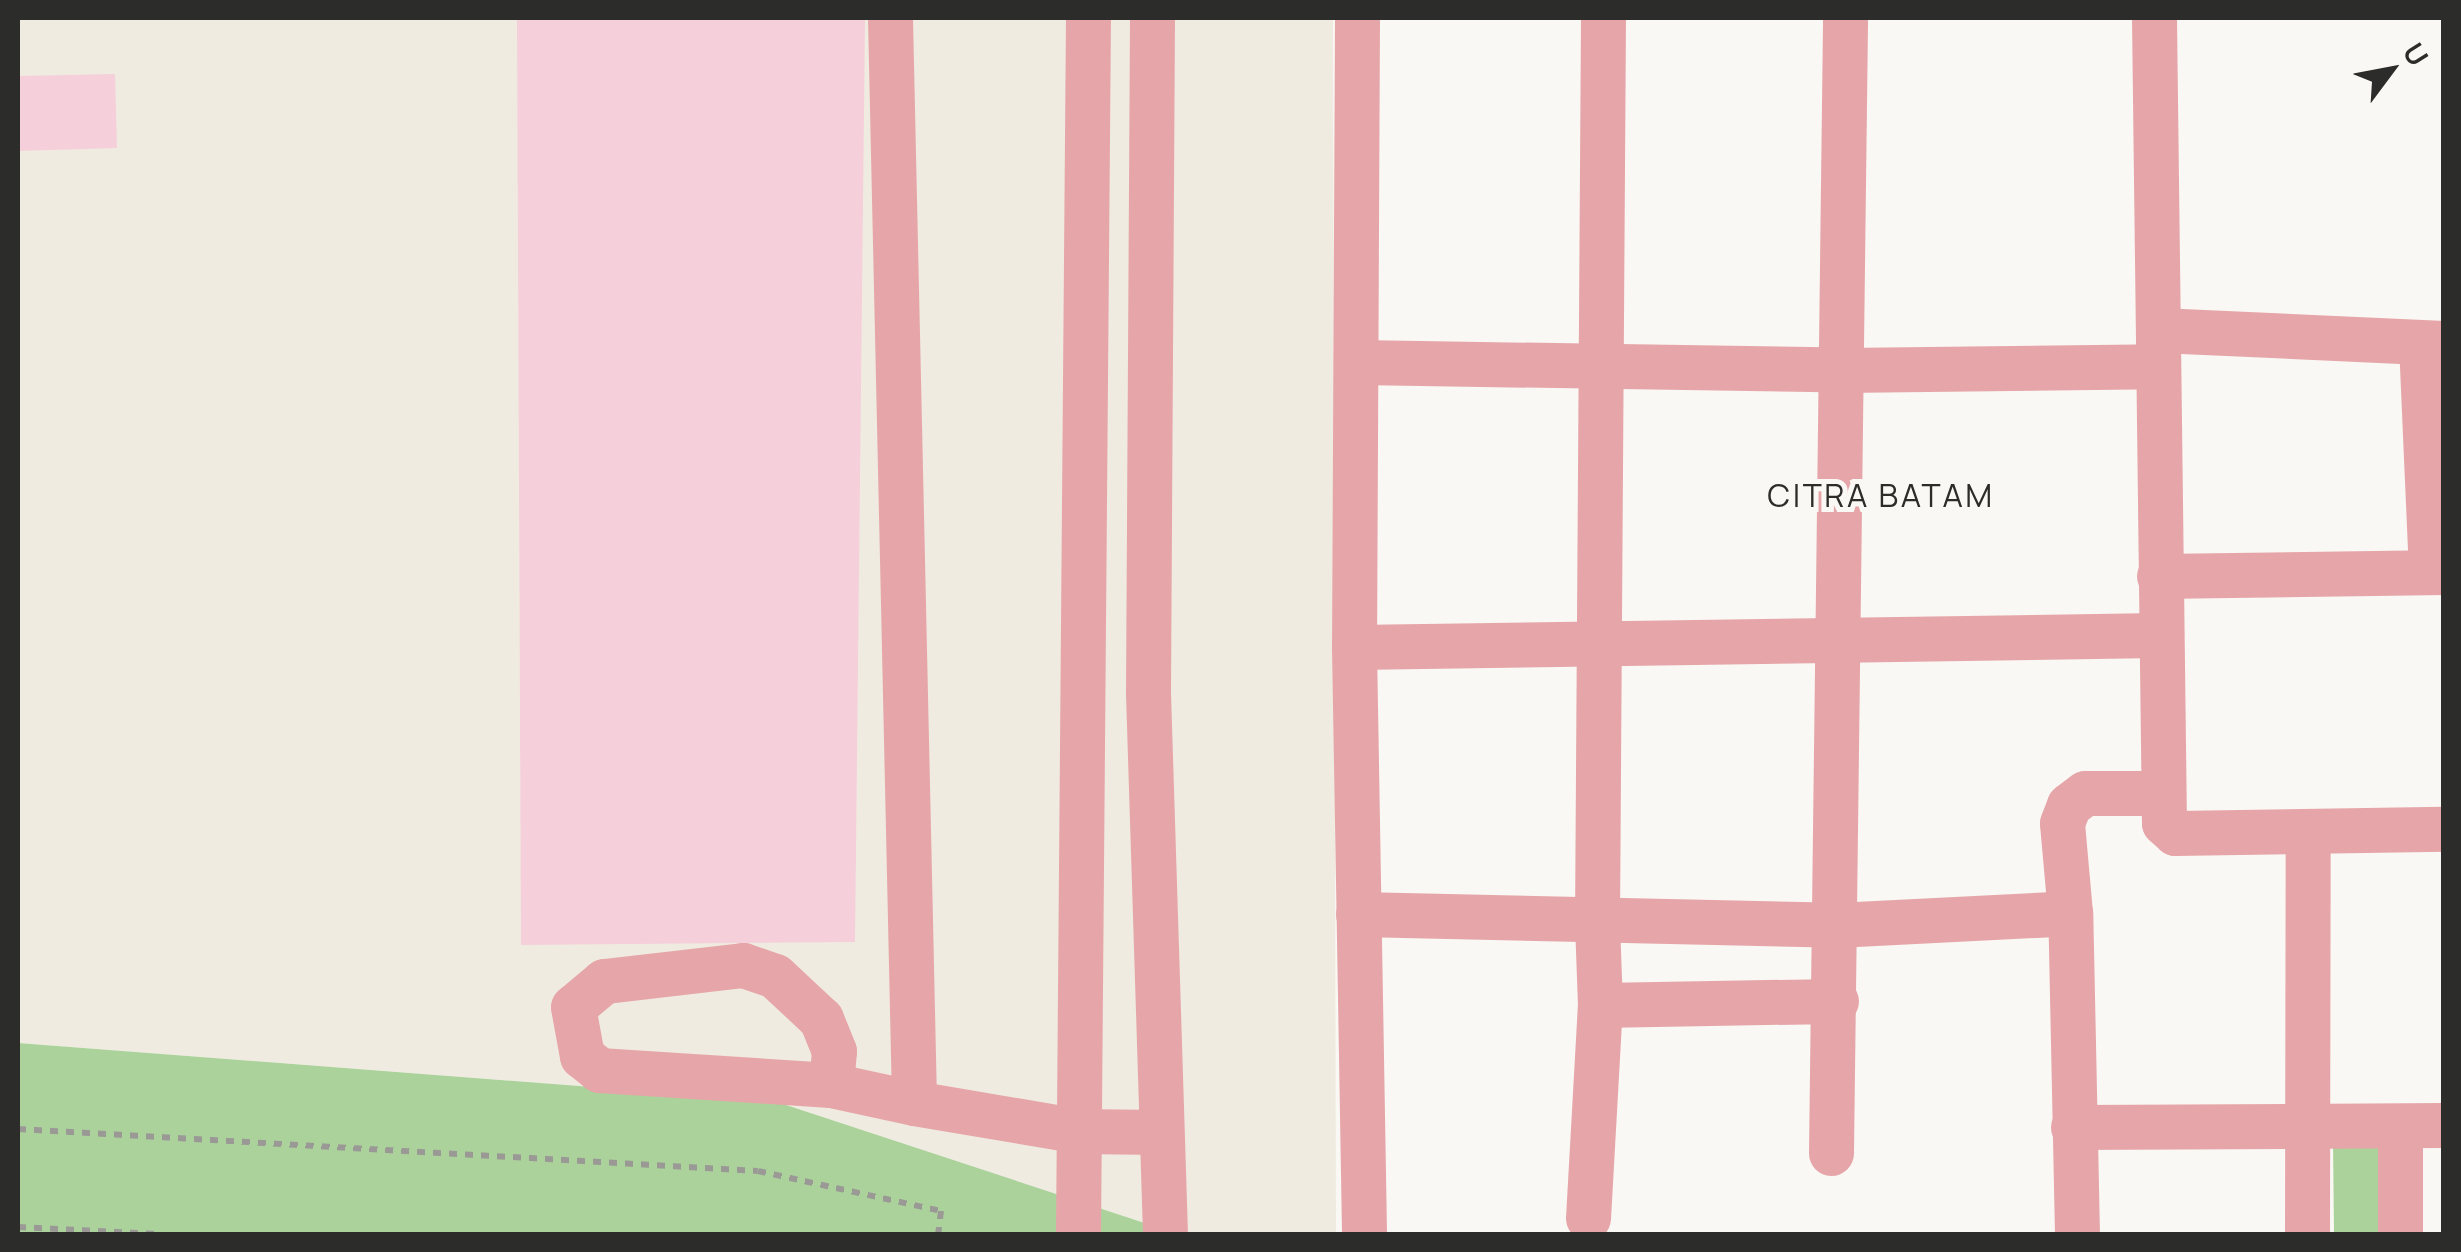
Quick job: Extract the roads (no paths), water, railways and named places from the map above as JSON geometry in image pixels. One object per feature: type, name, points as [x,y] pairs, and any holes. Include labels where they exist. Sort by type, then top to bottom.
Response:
[{"type":"street","points":[[890,18],[914,1102]]},
{"type":"street","points":[[1078,1234],[1088,18]]},
{"type":"street","points":[[1152,18],[1148,694],[1165,1234]]},
{"type":"street","points":[[1357,18],[1354,647],[1364,1233]]},
{"type":"street","points":[[1588,1218],[1600,1005],[1597,922],[1603,18]]},
{"type":"street","points":[[1831,1153],[1846,18]]},
{"type":"street","points":[[2154,18],[2164,824],[2175,833],[2444,829]]},
{"type":"street","points":[[1086,164],[1151,166]]},
{"type":"street","points":[[1358,362],[1842,370],[2158,348],[2432,343],[2437,572],[2159,576]]},
{"type":"street","points":[[1354,647],[2160,635]]},
{"type":"street","points":[[1082,689],[1148,694]]},
{"type":"street","points":[[2076,1234],[2070,913],[2062,823],[2069,805],[2085,793],[2162,793]]},
{"type":"street","points":[[2307,1234],[2308,831]]},
{"type":"street","points":[[1358,914],[1836,925],[2070,913]]},
{"type":"street","points":[[831,1086],[834,1050],[821,1018],[775,976],[744,965],[604,981],[574,1007],[582,1056],[599,1070],[831,1086],[1079,1131],[1159,1132]]},
{"type":"street","points":[[1600,1005],[1836,1001]]},
{"type":"street","points":[[2073,1127],[2422,1126],[2400,1234]]},
{"type":"district","name":"CITRA BATAM","points":[[1881,495]]}]
